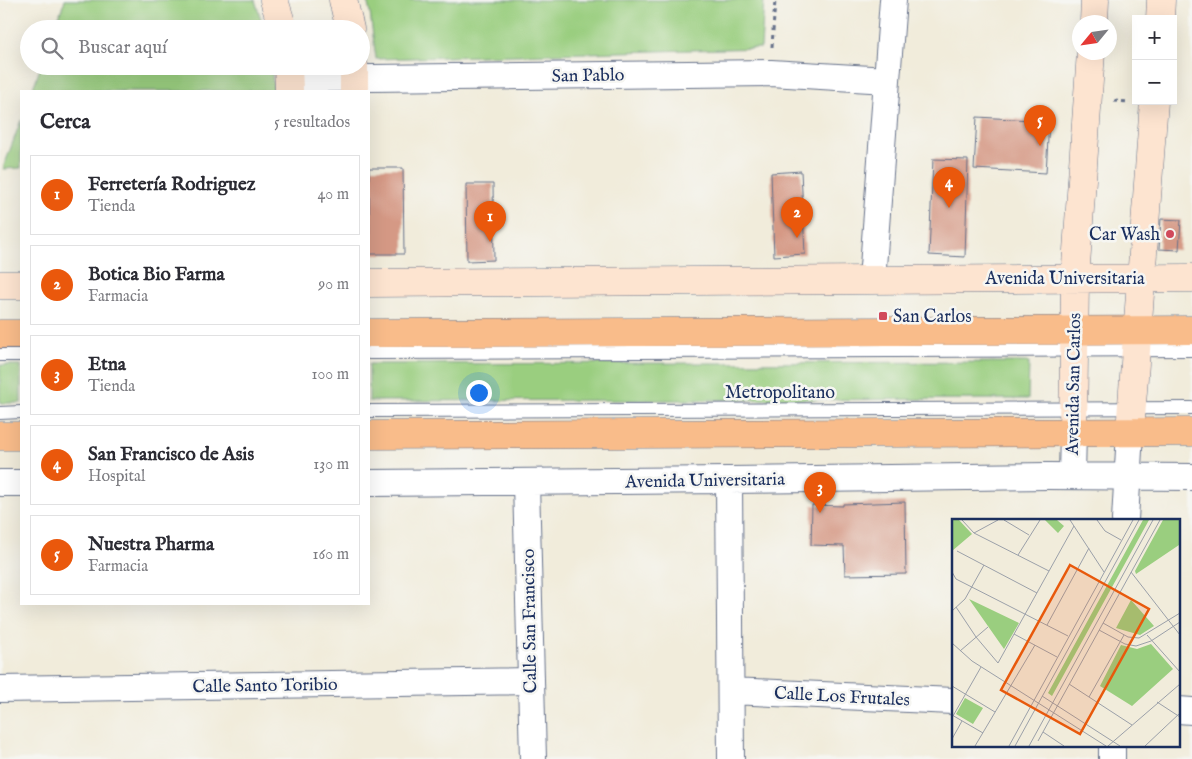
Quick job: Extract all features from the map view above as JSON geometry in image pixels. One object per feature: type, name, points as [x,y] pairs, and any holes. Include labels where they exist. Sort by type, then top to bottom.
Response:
[{"type":"main road","points":[[370,332],[1136,340],[1192,330]]},
{"type":"main road","points":[[0,334],[20,334]]},
{"type":"main road","points":[[370,435],[1073,420],[1131,420],[1192,432]]},
{"type":"main road","points":[[0,436],[20,436]]},
{"type":"street","points":[[274,0],[280,20]]},
{"type":"street","points":[[343,0],[348,20]]},
{"type":"street","points":[[872,280],[893,0]]},
{"type":"street","points":[[1094,15],[1095,0]]},
{"type":"street","points":[[1160,15],[1161,0]]},
{"type":"street","name":"Avenida San Carlos","points":[[1072,476],[1074,279],[1090,60]]},
{"type":"street","name":"San Pablo","points":[[289,79],[771,73],[887,80]]},
{"type":"street","points":[[1125,519],[1140,278],[1154,105]]},
{"type":"street","name":"Avenida Universitaria","points":[[370,283],[1192,278]]},
{"type":"street","points":[[0,285],[20,285]]},
{"type":"street","name":"Avenida Universitaria","points":[[370,483],[1072,476],[1128,478],[1192,477]]},
{"type":"street","points":[[729,480],[731,759]]},
{"type":"street","name":"Calle San Francisco","points":[[526,482],[532,759]]},
{"type":"street","points":[[0,483],[20,483]]},
{"type":"street","name":"Calle Santo Toribio","points":[[0,689],[530,681]]},
{"type":"street","name":"Calle Los Frutales","points":[[731,691],[952,701]]},
{"type":"street","points":[[1112,746],[1112,759]]},
{"type":"lane","points":[[370,354],[1074,340]]},
{"type":"lane","points":[[1136,340],[1192,350]]},
{"type":"lane","points":[[0,355],[20,355]]},
{"type":"lane","points":[[1131,420],[1192,408]]},
{"type":"lane","name":"Metropolitano","points":[[370,411],[1073,420]]},
{"type":"lane","points":[[0,412],[20,412]]},
{"type":"path","points":[[771,73],[775,0]]},
{"type":"path","points":[[1088,100],[1132,101]]},
{"type":"green space","points":[[65,0],[255,0],[261,20],[57,20]]},
{"type":"green space","points":[[367,0],[764,0],[761,48],[376,59]]},
{"type":"green space","points":[[38,75],[272,75],[274,90],[32,90]]},
{"type":"green space","points":[[20,123],[20,168],[3,169]]},
{"type":"green space","points":[[1029,362],[1028,399],[370,401],[370,364]]},
{"type":"green space","points":[[0,365],[20,365],[20,403],[0,403]]},
{"type":"building","points":[[977,117],[1049,121],[1046,173],[974,169]]},
{"type":"building","points":[[933,159],[968,160],[965,257],[929,255]]},
{"type":"building","points":[[370,168],[403,168],[404,254],[370,254]]},
{"type":"building","points":[[801,171],[805,254],[774,256],[771,173]]},
{"type":"building","points":[[466,184],[493,184],[494,260],[467,261]]},
{"type":"building","name":"Car Wash","points":[[1161,219],[1181,220],[1179,250],[1159,249]]},
{"type":"building","points":[[905,502],[906,574],[845,575],[844,546],[811,545],[812,505],[843,506],[843,504]]},
{"type":"place","name":"Nuestra Pharma","points":[[1040,146]]},
{"type":"place","name":"San Francisco de Asis","points":[[949,208]]},
{"type":"place","name":"Car Wash","points":[[1170,234]]},
{"type":"place","name":"Botica Bio Farma","points":[[797,238]]},
{"type":"place","name":"Ferretería Rodriguez","points":[[490,242]]},
{"type":"place","name":"San Carlos","points":[[883,316]]},
{"type":"place","name":"Etna","points":[[820,513]]}]
